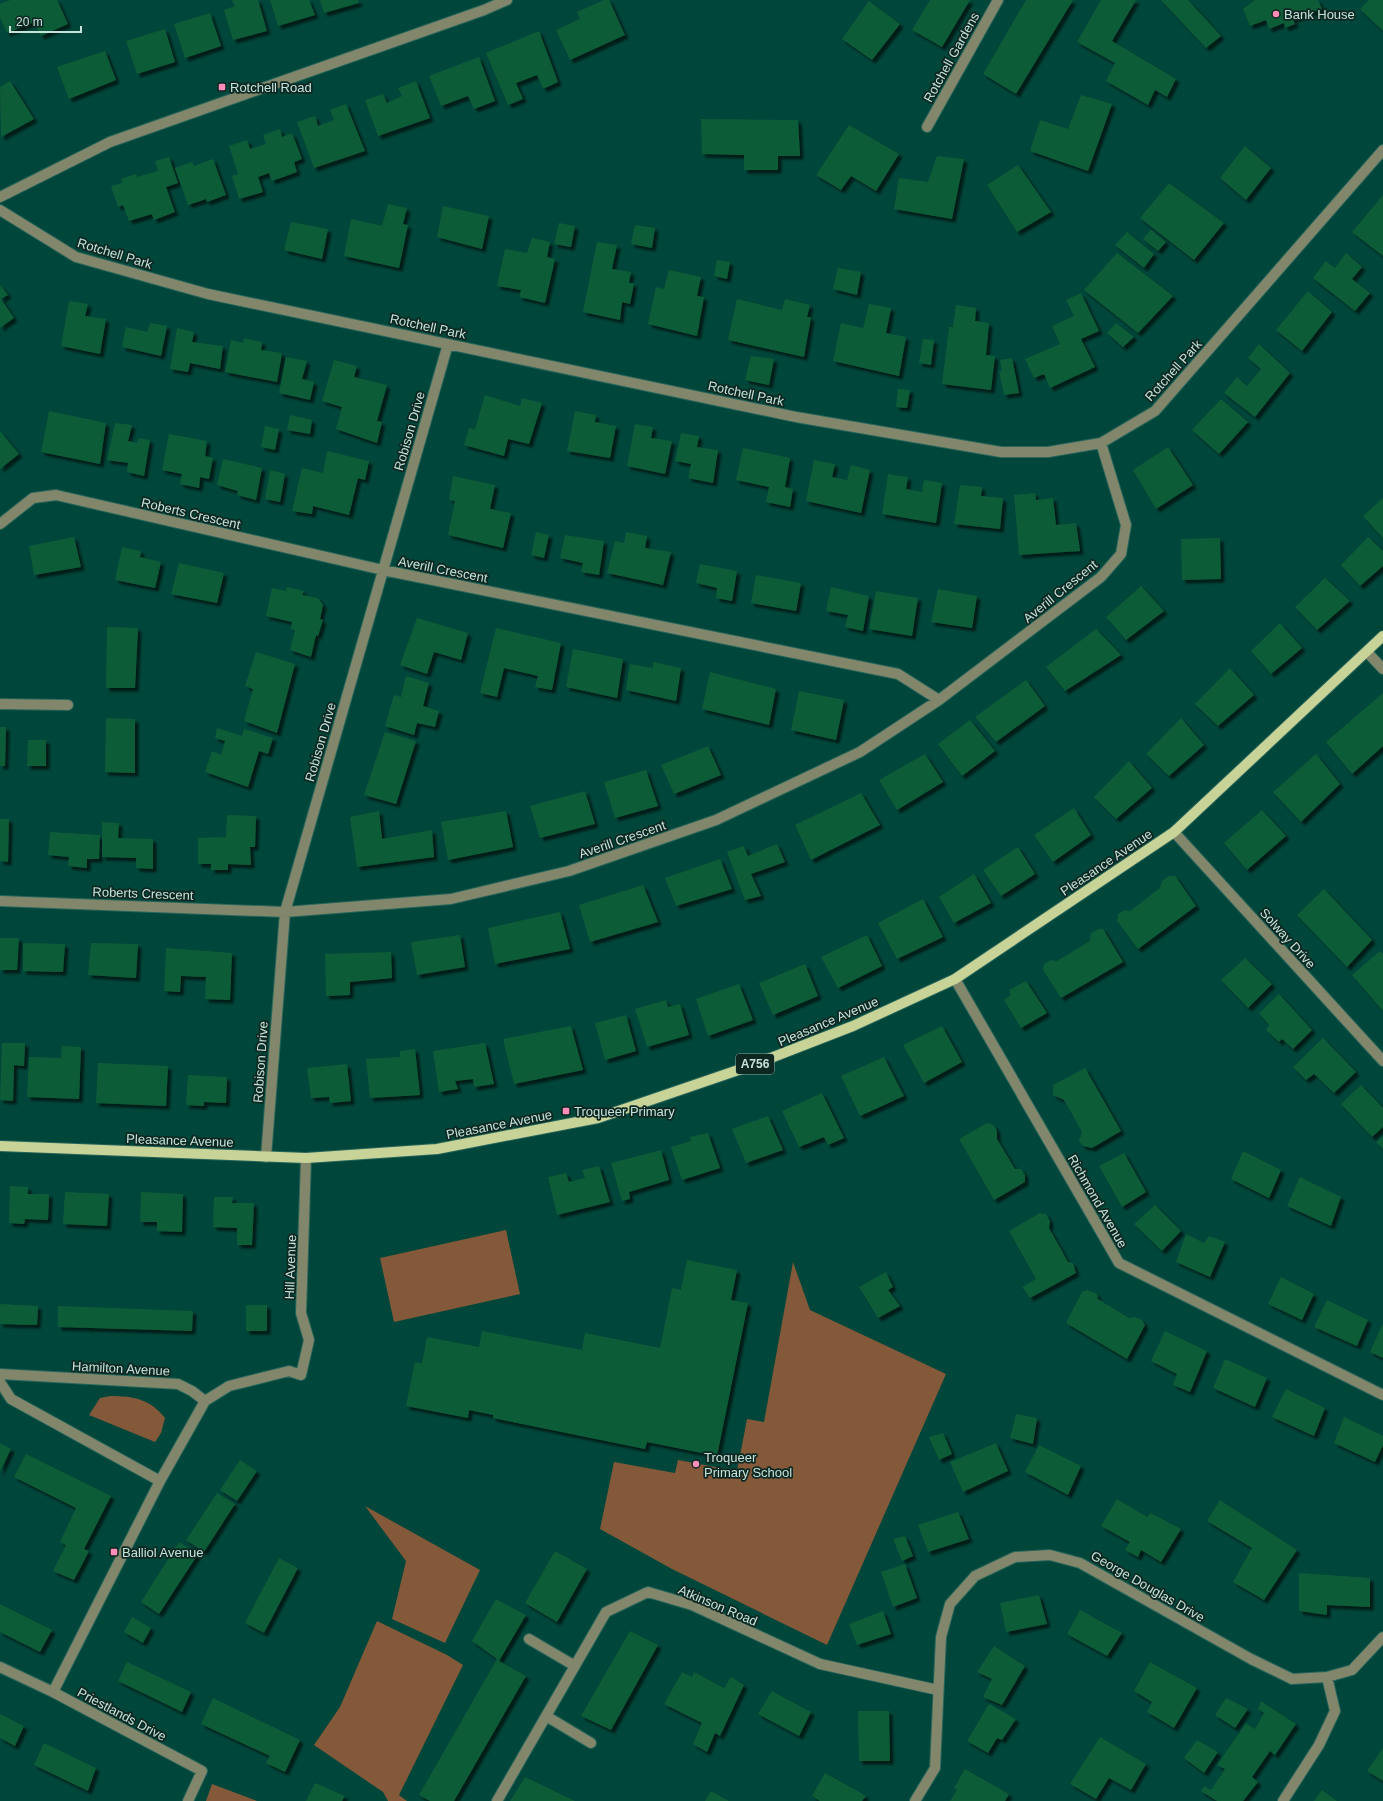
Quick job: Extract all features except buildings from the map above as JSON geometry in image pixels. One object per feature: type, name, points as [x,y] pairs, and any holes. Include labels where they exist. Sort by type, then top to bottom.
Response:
[{"type":"main road","name":"Pleasance Avenue","points":[[0,1146],[306,1158],[437,1149],[598,1118],[750,1066],[853,1026],[955,979],[1174,832],[1383,636]]},
{"type":"street","points":[[0,197],[110,142],[484,10],[507,0]]},
{"type":"street","name":"Rotchell Gardens","points":[[927,127],[998,0]]},
{"type":"street","name":"Rotchell Park","points":[[0,210],[76,256],[208,294],[796,417],[1001,452],[1048,452],[1101,443],[1155,411],[1383,150]]},
{"type":"street","name":"Robison Drive","points":[[266,1157],[284,912],[448,344]]},
{"type":"street","name":"Averill Crescent","points":[[284,912],[451,899],[569,871],[716,820],[860,752],[939,700],[1102,577],[1121,554],[1126,525],[1101,443]]},
{"type":"street","name":"Roberts Crescent","points":[[0,524],[33,498],[56,495],[383,570]]},
{"type":"street","name":"Averill Crescent","points":[[383,570],[898,674],[939,700]]},
{"type":"street","points":[[1367,652],[1383,669]]},
{"type":"street","points":[[0,704],[68,705]]},
{"type":"street","name":"Solway Drive","points":[[1174,832],[1383,1061]]},
{"type":"street","name":"Roberts Crescent","points":[[0,900],[284,912]]},
{"type":"street","name":"Richmond Avenue","points":[[955,979],[1119,1263],[1383,1395]]},
{"type":"street","name":"Hill Avenue","points":[[205,1401],[229,1386],[289,1371],[301,1374],[309,1340],[301,1313],[306,1158]]},
{"type":"street","name":"Hamilton Avenue","points":[[0,1374],[178,1384],[192,1391],[205,1401]]},
{"type":"street","points":[[0,1382],[11,1399],[160,1481]]},
{"type":"street","points":[[53,1692],[160,1481],[205,1401]]},
{"type":"street","name":"George Douglas Drive","points":[[915,1801],[935,1768],[941,1637],[950,1604],[975,1576],[1015,1558],[1050,1555],[1080,1563],[1251,1659],[1292,1679],[1327,1677],[1352,1670],[1383,1637]]},
{"type":"street","name":"Atkinson Road","points":[[497,1801],[606,1612],[648,1592],[692,1605],[820,1664],[938,1690]]},
{"type":"street","points":[[529,1639],[575,1666]]},
{"type":"street","name":"Priestlands Drive","points":[[0,1667],[53,1692],[202,1771],[188,1801]]},
{"type":"street","points":[[1283,1801],[1319,1745],[1335,1711],[1327,1677]]},
{"type":"street","points":[[546,1716],[591,1743]]},
{"type":"shaded area","points":[[506,1230],[520,1294],[394,1322],[380,1258]]},
{"type":"shaded area","points":[[793,1262],[810,1310],[946,1374],[827,1645],[672,1569],[600,1529],[614,1462],[675,1473],[678,1460],[737,1471],[747,1419],[764,1422]]},
{"type":"shaded area","points":[[110,1396],[141,1400],[153,1407],[165,1418],[161,1433],[155,1442],[89,1415],[100,1398]]},
{"type":"shaded area","points":[[365,1506],[480,1570],[445,1643],[392,1619],[406,1561]]},
{"type":"shaded area","points":[[377,1621],[447,1655],[463,1665],[399,1795],[407,1801],[388,1801],[383,1792],[314,1745],[340,1707]]},
{"type":"shaded area","points":[[212,1784],[257,1801],[206,1801]]},
{"type":"place","name":"Bank House","points":[[1276,14]]},
{"type":"place","name":"Rotchell Road","points":[[222,87]]},
{"type":"place","name":"Troqueer Primary","points":[[566,1111]]},
{"type":"place","name":"Troqueer Primary School","points":[[696,1464]]},
{"type":"place","name":"Balliol Avenue","points":[[114,1552]]}]
